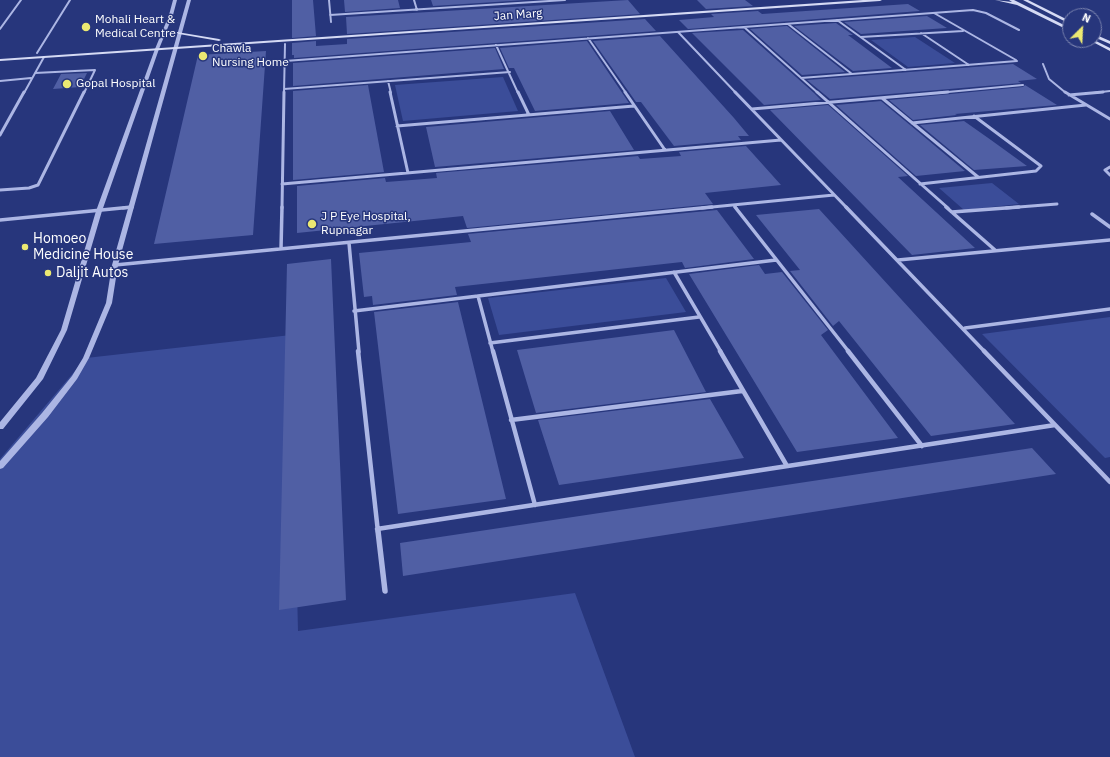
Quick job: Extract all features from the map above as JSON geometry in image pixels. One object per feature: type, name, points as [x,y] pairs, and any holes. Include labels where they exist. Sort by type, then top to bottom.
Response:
[{"type":"main road","points":[[176,46],[219,40],[816,0]]},
{"type":"main road","name":"Jan Marg","points":[[158,47],[880,0]]},
{"type":"main road","points":[[997,0],[1022,5]]},
{"type":"main road","points":[[1012,0],[1062,26]]},
{"type":"main road","points":[[1024,0],[1062,19]]},
{"type":"main road","points":[[1038,0],[1038,7]]},
{"type":"main road","points":[[179,33],[219,40]]},
{"type":"main road","points":[[0,55],[158,47]]},
{"type":"main road","points":[[0,60],[158,47]]},
{"type":"street","points":[[0,29],[21,0]]},
{"type":"street","points":[[37,53],[70,0]]},
{"type":"street","points":[[0,427],[21,403],[51,357],[64,330],[100,211],[158,47],[171,15],[175,0]]},
{"type":"street","points":[[1,464],[49,410],[75,377],[86,358],[109,303],[115,265],[189,0]]},
{"type":"street","points":[[329,0],[331,22]]},
{"type":"street","points":[[414,0],[417,10]]},
{"type":"street","points":[[330,15],[565,0]]},
{"type":"street","points":[[285,61],[934,13],[982,11],[1019,30]]},
{"type":"street","points":[[801,78],[1017,61],[934,13]]},
{"type":"street","points":[[837,20],[906,70]]},
{"type":"street","points":[[788,24],[853,74]]},
{"type":"street","points":[[744,27],[995,250]]},
{"type":"street","points":[[861,37],[963,30]]},
{"type":"street","points":[[678,32],[964,328],[1110,482]]},
{"type":"street","points":[[921,33],[969,65]]},
{"type":"street","points":[[588,38],[664,150]]},
{"type":"street","points":[[281,249],[285,44]]},
{"type":"street","points":[[496,45],[529,115]]},
{"type":"street","points":[[0,135],[44,57]]},
{"type":"street","points":[[1042,64],[1049,79],[1069,94],[1110,119]]},
{"type":"street","points":[[0,190],[29,188],[38,185],[96,70],[35,73]]},
{"type":"street","points":[[284,88],[510,72]]},
{"type":"street","points":[[0,81],[31,78]]},
{"type":"street","points":[[388,81],[408,173]]},
{"type":"street","points":[[752,109],[1023,85]]},
{"type":"street","points":[[1069,94],[1110,91]]},
{"type":"street","points":[[882,98],[978,177]]},
{"type":"street","points":[[912,122],[1086,105]]},
{"type":"street","points":[[397,126],[634,106]]},
{"type":"street","points":[[920,184],[1036,171],[1041,166],[974,116]]},
{"type":"street","points":[[282,184],[781,140]]},
{"type":"street","points":[[1110,167],[1105,170],[1110,175]]},
{"type":"street","points":[[115,265],[834,195]]},
{"type":"street","points":[[952,212],[1056,204]]},
{"type":"street","points":[[734,205],[922,446]]},
{"type":"street","points":[[0,220],[132,208]]},
{"type":"street","points":[[1092,214],[1110,227]]},
{"type":"street","points":[[898,260],[1110,240]]},
{"type":"street","points":[[349,243],[354,311],[385,591]]},
{"type":"street","points":[[354,311],[776,260]]},
{"type":"street","points":[[674,272],[787,466]]},
{"type":"street","points":[[478,296],[535,505]]},
{"type":"street","points":[[964,328],[1110,309]]},
{"type":"street","points":[[490,343],[699,317]]},
{"type":"street","points":[[511,420],[742,391]]},
{"type":"street","points":[[378,529],[1055,425]]},
{"type":"shaded area","points":[[915,37],[955,63],[908,67],[871,40]]},
{"type":"shaded area","points":[[503,77],[518,111],[403,121],[395,85]]},
{"type":"shaded area","points":[[992,183],[1019,204],[964,210],[939,188]]},
{"type":"shaded area","points":[[666,278],[686,312],[499,335],[488,298]]},
{"type":"shaded area","points":[[1110,317],[1110,457],[1105,458],[982,334]]},
{"type":"shaded area","points":[[291,335],[298,631],[575,593],[635,757],[0,757],[0,459],[86,358]]},
{"type":"building","points":[[292,0],[313,0],[316,36],[292,38]]},
{"type":"building","points":[[344,0],[398,0],[400,8],[345,12]]},
{"type":"building","points":[[431,0],[526,0],[433,6]]},
{"type":"building","points":[[628,0],[640,14],[347,34],[346,17]]},
{"type":"building","points":[[697,0],[745,0],[753,6],[706,9]]},
{"type":"building","points":[[908,4],[920,11],[688,29],[679,20],[714,17],[711,14],[758,11],[762,14]]},
{"type":"building","points":[[927,16],[947,28],[861,34],[844,22]]},
{"type":"building","points":[[645,19],[656,31],[294,58],[294,55],[292,55],[292,43],[316,41],[316,46],[347,44],[347,39]]},
{"type":"building","points":[[836,23],[853,35],[848,35],[892,68],[853,71],[794,26]]},
{"type":"building","points":[[787,26],[845,72],[802,75],[750,29]]},
{"type":"building","points":[[743,30],[821,100],[764,105],[692,33]]},
{"type":"building","points":[[660,36],[749,136],[738,136],[741,140],[674,146],[641,102],[636,102],[593,41]]},
{"type":"building","points":[[587,41],[629,103],[535,111],[514,68],[509,68],[500,48]]},
{"type":"building","points":[[495,48],[504,69],[293,86],[293,63]]},
{"type":"building","points":[[266,51],[253,235],[154,244],[198,55]]},
{"type":"building","points":[[1013,64],[1037,79],[1018,81],[1021,83],[830,99],[807,80]]},
{"type":"building","points":[[87,73],[80,87],[53,89],[61,74]]},
{"type":"building","points":[[368,85],[384,172],[293,180],[293,91]]},
{"type":"building","points":[[1025,85],[1057,105],[955,114],[957,115],[913,120],[889,100],[1023,87]]},
{"type":"building","points":[[881,101],[965,171],[916,176],[836,105]]},
{"type":"building","points":[[828,105],[908,176],[898,177],[975,248],[912,255],[770,110]]},
{"type":"building","points":[[610,111],[634,150],[435,167],[426,127]]},
{"type":"building","points":[[964,121],[1027,166],[974,170],[920,125]]},
{"type":"building","points":[[746,146],[781,185],[705,193],[713,204],[467,228],[463,216],[297,233],[297,186],[385,178],[386,182],[437,178],[436,173],[638,156],[640,159],[681,156],[679,152]]},
{"type":"building","points":[[819,209],[1015,424],[931,436],[839,321],[833,326],[790,271],[800,270],[756,215]]},
{"type":"building","points":[[717,210],[754,259],[685,268],[682,262],[455,287],[457,295],[373,305],[372,296],[364,297],[359,253],[471,242],[468,234]]},
{"type":"building","points":[[331,259],[346,600],[279,610],[287,264]]},
{"type":"building","points":[[759,265],[765,274],[782,272],[828,330],[821,335],[898,438],[797,452],[689,274]]},
{"type":"building","points":[[458,302],[506,499],[398,514],[374,312]]},
{"type":"building","points":[[674,330],[706,392],[536,413],[517,350]]},
{"type":"building","points":[[710,399],[744,458],[559,485],[538,420]]},
{"type":"building","points":[[1032,448],[1056,474],[403,576],[400,543]]},
{"type":"place","name":"Mohali Heart & Medical Centre","points":[[86,27]]},
{"type":"place","name":"Chawla Nursing Home","points":[[203,56]]},
{"type":"place","name":"Gopal Hospital","points":[[67,84]]},
{"type":"place","name":"J P Eye Hospital, Rupnagar","points":[[312,224]]},
{"type":"place","name":"Homoeo Medicine House","points":[[25,247]]},
{"type":"place","name":"Daljit Autos","points":[[48,273]]}]
